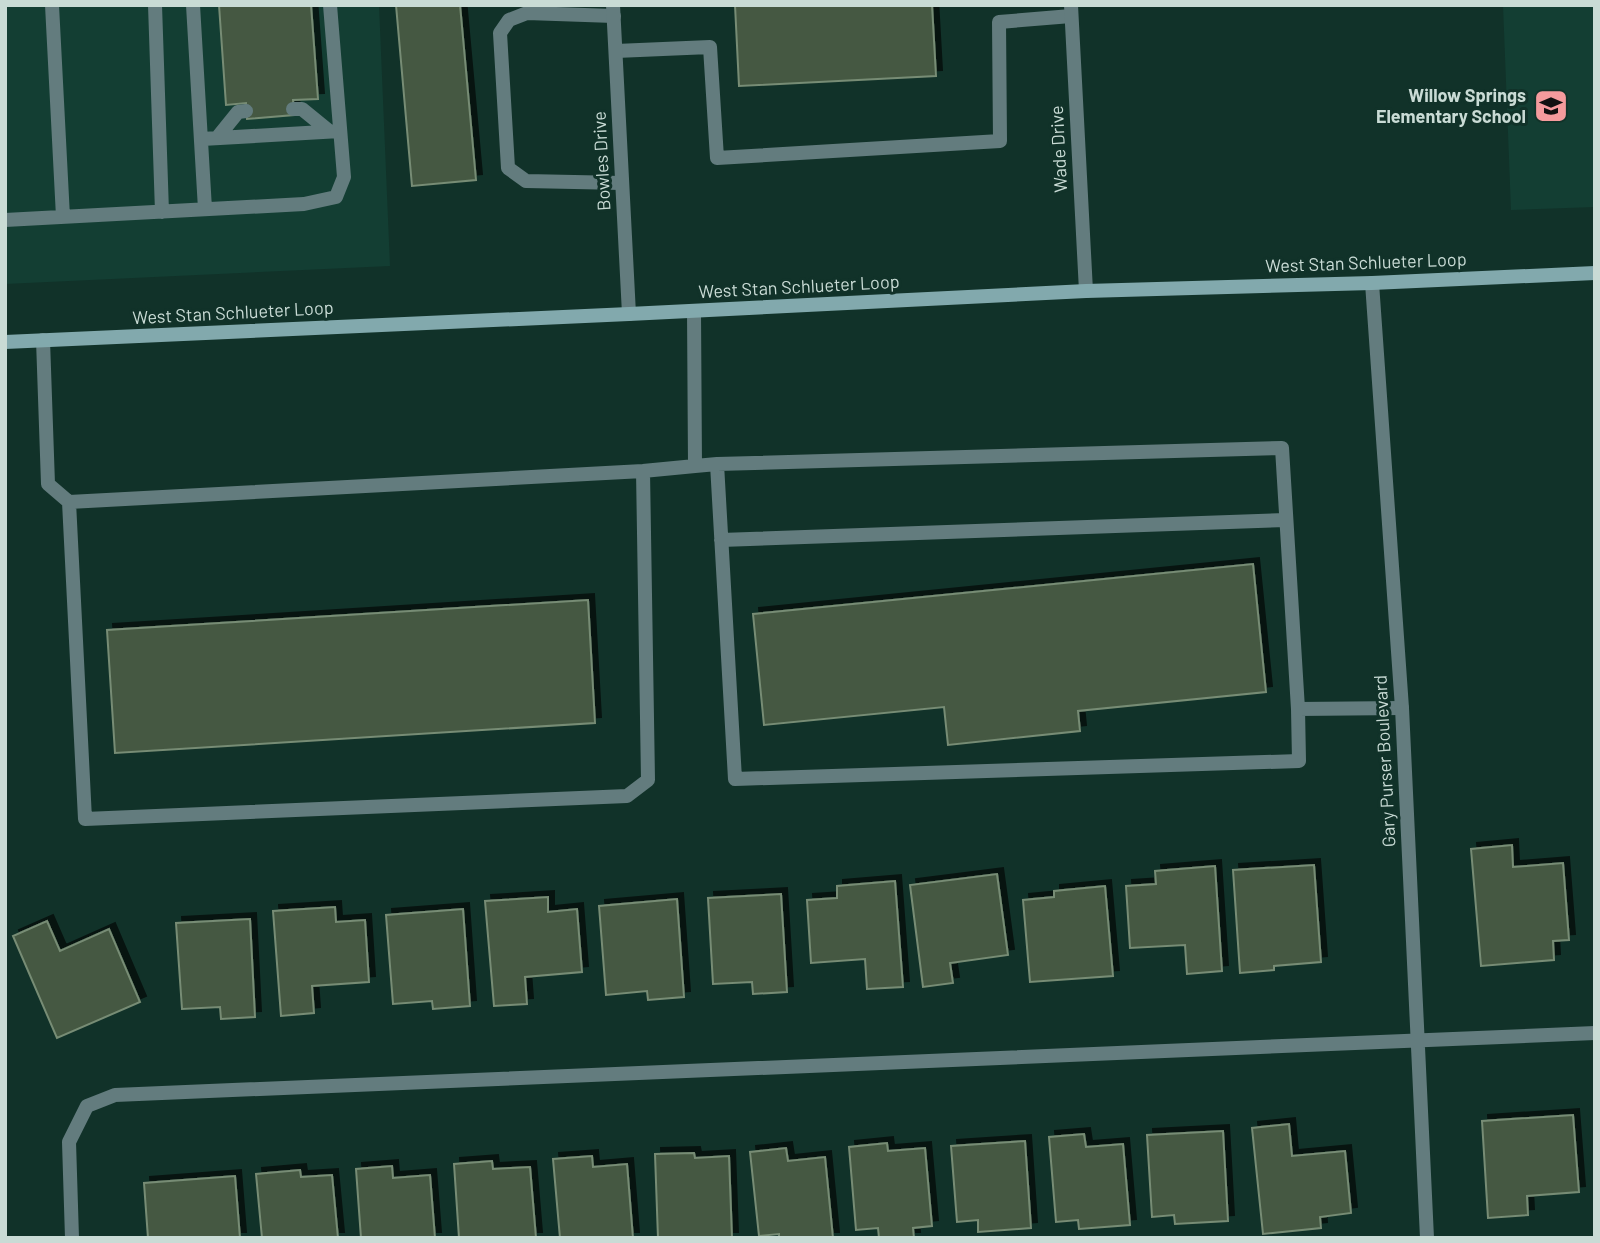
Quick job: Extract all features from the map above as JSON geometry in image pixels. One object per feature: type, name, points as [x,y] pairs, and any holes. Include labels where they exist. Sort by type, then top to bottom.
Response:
[{"type":"main road","name":"West Stan Schlueter Loop","points":[[5,342],[1086,291],[1372,283],[1595,273]]},
{"type":"street","points":[[52,5],[63,217]]},
{"type":"street","points":[[156,5],[162,212]]},
{"type":"street","points":[[193,5],[210,138],[205,209]]},
{"type":"street","points":[[5,220],[304,204],[336,197],[344,177],[334,131],[330,5]]},
{"type":"street","points":[[613,11],[527,13],[509,20],[500,33],[508,168],[526,181],[622,183]]},
{"type":"street","name":"Bowles Drive","points":[[613,11],[629,314]]},
{"type":"street","points":[[615,51],[710,47],[717,158],[1000,141],[999,22],[1071,11]]},
{"type":"street","name":"Wade Drive","points":[[1071,11],[1086,291]]},
{"type":"street","points":[[293,109],[302,110],[334,131]]},
{"type":"street","points":[[210,138],[238,112],[246,111]]},
{"type":"street","points":[[210,138],[334,131]]},
{"type":"street","name":"Gary Purser Boulevard","points":[[1372,283],[1402,708],[1427,1238]]},
{"type":"street","points":[[694,311],[695,466]]},
{"type":"street","points":[[43,340],[48,484],[69,502],[643,471],[717,464],[1282,448],[1299,761],[735,779],[717,464]]},
{"type":"street","points":[[69,502],[85,819],[627,796],[648,780],[643,471]]},
{"type":"street","points":[[721,540],[1286,520]]},
{"type":"street","points":[[1298,709],[1402,708]]},
{"type":"street","points":[[72,1238],[69,1142],[87,1106],[115,1095],[1595,1033]]},
{"type":"shaded area","points":[[5,5],[379,5],[390,266],[5,284]]},
{"type":"shaded area","name":"Willow Springs Elementary School","points":[[1503,5],[1595,5],[1595,207],[1511,210]]},
{"type":"building","points":[[219,5],[311,5],[318,99],[293,100],[294,115],[247,119],[246,103],[226,105]]},
{"type":"building","points":[[396,5],[460,5],[476,180],[412,186]]},
{"type":"building","points":[[735,5],[932,5],[936,76],[739,86]]},
{"type":"building","points":[[1253,564],[1266,692],[1078,711],[1080,731],[948,745],[944,707],[764,725],[753,614]]},
{"type":"building","points":[[588,600],[595,723],[115,753],[107,630]]},
{"type":"building","points":[[1512,845],[1513,867],[1563,863],[1569,940],[1553,941],[1554,960],[1481,966],[1471,849]]},
{"type":"building","points":[[1314,865],[1321,962],[1274,966],[1274,970],[1240,973],[1233,870]]},
{"type":"building","points":[[1215,866],[1222,971],[1187,974],[1185,945],[1130,948],[1126,886],[1156,884],[1155,871]]},
{"type":"building","points":[[997,874],[1008,955],[950,963],[953,983],[923,987],[910,885]]},
{"type":"building","points":[[895,881],[903,987],[867,989],[865,959],[811,963],[807,900],[837,898],[837,886]]},
{"type":"building","points":[[1105,886],[1113,976],[1030,982],[1023,900],[1054,897],[1054,891]]},
{"type":"building","points":[[781,894],[787,992],[753,994],[752,982],[713,984],[708,898]]},
{"type":"building","points":[[548,897],[548,912],[577,909],[582,972],[525,977],[527,1004],[494,1006],[485,901]]},
{"type":"building","points":[[677,899],[684,997],[648,1000],[647,991],[606,995],[599,906]]},
{"type":"building","points":[[335,907],[336,922],[365,920],[369,982],[312,986],[314,1013],[281,1016],[273,911]]},
{"type":"building","points":[[463,909],[470,1006],[433,1009],[432,1001],[393,1004],[386,915]]},
{"type":"building","points":[[250,919],[255,1017],[221,1019],[220,1007],[182,1009],[176,923]]},
{"type":"building","points":[[47,921],[60,951],[109,929],[140,1002],[57,1038],[13,936]]},
{"type":"building","points":[[1573,1115],[1579,1192],[1527,1196],[1528,1215],[1488,1218],[1482,1121]]},
{"type":"building","points":[[1289,1124],[1292,1156],[1345,1151],[1351,1213],[1320,1217],[1321,1228],[1263,1234],[1252,1128]]},
{"type":"building","points":[[1223,1131],[1228,1221],[1175,1224],[1174,1215],[1152,1217],[1147,1135]]},
{"type":"building","points":[[1084,1134],[1086,1147],[1123,1144],[1130,1225],[1079,1229],[1078,1220],[1056,1222],[1049,1137]]},
{"type":"building","points":[[1025,1141],[1031,1228],[978,1232],[978,1220],[957,1222],[951,1146]]},
{"type":"building","points":[[887,1143],[888,1151],[925,1148],[932,1226],[913,1228],[914,1238],[879,1238],[878,1228],[856,1230],[849,1147]]},
{"type":"building","points":[[786,1148],[788,1161],[825,1157],[833,1238],[779,1238],[779,1234],[759,1236],[750,1152]]},
{"type":"building","points":[[694,1153],[695,1158],[729,1156],[732,1238],[658,1238],[655,1154]]},
{"type":"building","points":[[592,1156],[593,1167],[627,1164],[633,1238],[560,1238],[553,1159]]},
{"type":"building","points":[[492,1161],[493,1169],[530,1167],[536,1238],[459,1238],[454,1164]]},
{"type":"building","points":[[392,1166],[393,1178],[430,1175],[435,1238],[361,1238],[356,1169]]},
{"type":"building","points":[[300,1170],[301,1177],[332,1175],[338,1238],[262,1238],[256,1174]]},
{"type":"building","points":[[235,1176],[240,1238],[148,1238],[144,1183]]},
{"type":"place","name":"Willow Springs Elementary School","points":[[1551,106]]}]
